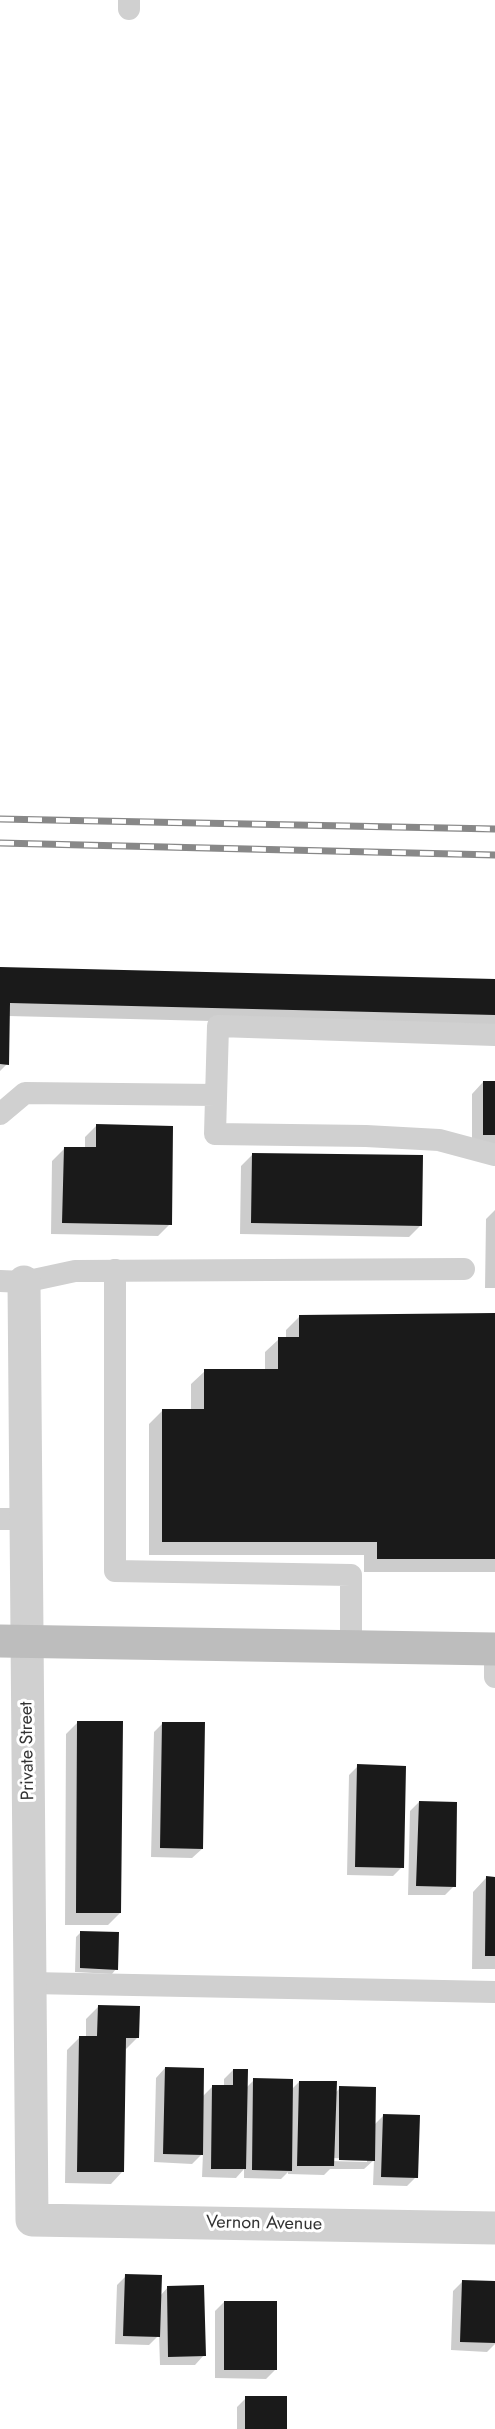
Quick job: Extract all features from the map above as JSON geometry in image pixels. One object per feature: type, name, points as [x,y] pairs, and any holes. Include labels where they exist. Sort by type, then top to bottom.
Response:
[{"type":"main road","points":[[13,1641],[495,1649]]},
{"type":"street","name":"Private Street","points":[[12,1282],[13,1641],[30,1983],[32,2220]]},
{"type":"street","name":"Vernon Avenue","points":[[32,2220],[495,2228]]},
{"type":"lane","points":[[495,1035],[218,1026],[214,1134],[366,1136],[439,1140],[495,1155]]},
{"type":"lane","points":[[0,1114],[25,1093],[216,1095]]},
{"type":"lane","points":[[12,1282],[75,1270],[464,1269]]},
{"type":"lane","points":[[115,1270],[115,1571],[351,1575],[351,1647]]},
{"type":"lane","points":[[495,1649],[495,1677]]},
{"type":"lane","points":[[30,1983],[495,1992]]},
{"type":"building","points":[[0,967],[495,979],[495,1015],[10,1003],[9,1065],[0,1064]]},
{"type":"building","points":[[483,1081],[495,1081],[495,1135],[483,1135]]},
{"type":"building","points":[[96,1124],[173,1126],[172,1225],[62,1223],[64,1147],[96,1147]]},
{"type":"building","points":[[252,1153],[423,1155],[422,1226],[251,1223]]},
{"type":"building","points":[[495,1313],[495,1559],[377,1559],[377,1542],[162,1542],[162,1409],[204,1409],[204,1369],[278,1369],[278,1337],[299,1337],[299,1315]]},
{"type":"building","points":[[77,1721],[123,1721],[121,1913],[76,1913]]},
{"type":"building","points":[[162,1722],[205,1722],[203,1849],[160,1848]]},
{"type":"building","points":[[357,1764],[406,1766],[404,1868],[355,1867]]},
{"type":"building","points":[[419,1801],[457,1802],[456,1887],[416,1886]]},
{"type":"building","points":[[486,1876],[495,1877],[495,1956],[485,1956]]},
{"type":"building","points":[[80,1931],[119,1932],[118,1970],[80,1968]]},
{"type":"building","points":[[98,2005],[140,2006],[139,2038],[126,2038],[124,2172],[77,2172],[79,2036],[97,2036]]},
{"type":"building","points":[[165,2067],[204,2068],[203,2155],[163,2154]]},
{"type":"building","points":[[233,2069],[248,2069],[246,2169],[211,2169],[212,2085],[233,2085]]},
{"type":"building","points":[[253,2078],[293,2079],[292,2171],[252,2170]]},
{"type":"building","points":[[299,2081],[337,2081],[334,2166],[297,2166]]},
{"type":"building","points":[[339,2086],[376,2087],[375,2161],[339,2160]]},
{"type":"building","points":[[383,2114],[420,2115],[418,2178],[381,2177]]},
{"type":"building","points":[[125,2274],[162,2275],[160,2337],[123,2336]]},
{"type":"building","points":[[462,2280],[495,2281],[495,2343],[460,2342]]},
{"type":"building","points":[[204,2285],[206,2356],[168,2357],[167,2286]]},
{"type":"building","points":[[224,2301],[277,2301],[277,2370],[224,2370]]},
{"type":"building","points":[[245,2396],[287,2396],[287,2429],[245,2429]]},
{"type":"railway","points":[[0,819],[495,829]]},
{"type":"railway","points":[[0,843],[495,855]]}]
